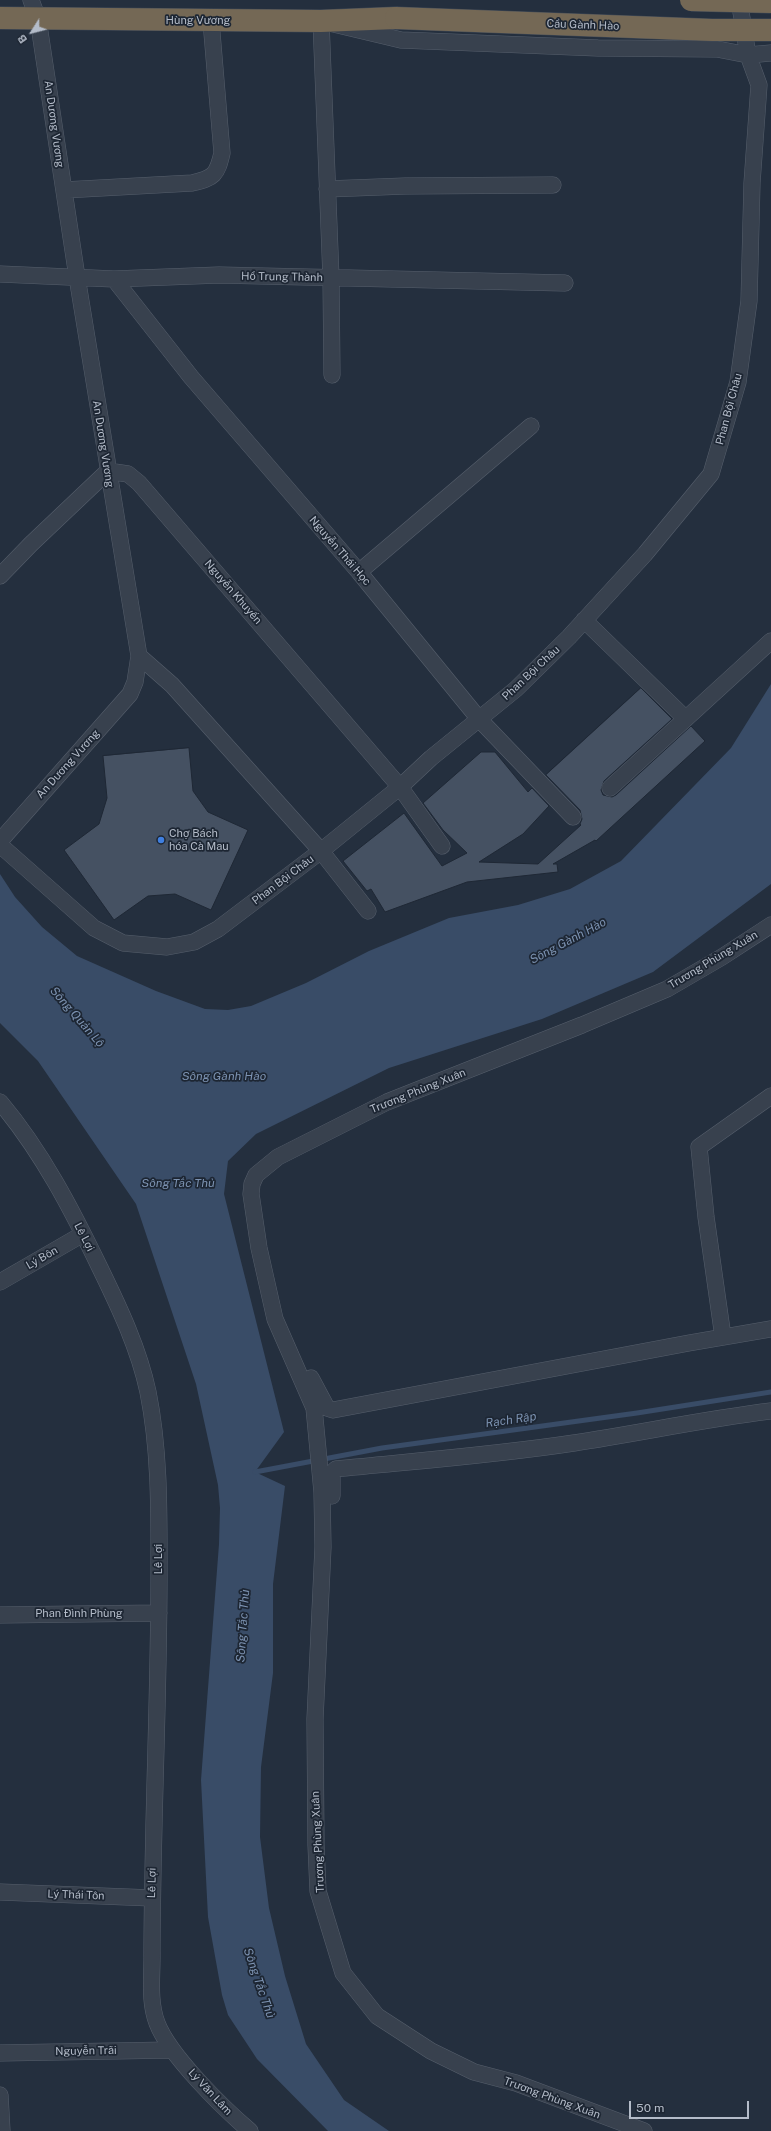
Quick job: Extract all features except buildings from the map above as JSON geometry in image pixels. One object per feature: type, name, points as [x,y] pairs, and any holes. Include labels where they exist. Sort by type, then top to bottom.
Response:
[{"type":"highway","points":[[691,0],[771,2]]},
{"type":"highway","name":"Hùng Vương","points":[[0,18],[34,10],[211,21],[321,21],[396,18]]},
{"type":"highway","name":"Cầu Gành Hào","points":[[396,18],[712,30],[771,30]]},
{"type":"street","points":[[739,0],[748,55]]},
{"type":"street","name":"An Dương Vương","points":[[0,841],[130,694],[135,682],[139,656],[34,10]]},
{"type":"street","points":[[64,190],[192,183],[215,175],[219,168],[222,153],[211,21]]},
{"type":"street","points":[[332,375],[331,278],[321,21],[400,40],[598,48],[717,49],[748,55],[771,53]]},
{"type":"street","name":"Phan Bội Châu","points":[[0,845],[94,928],[123,943],[167,947],[194,942],[218,929],[321,851],[400,787],[431,758],[516,689],[584,620],[645,554],[711,474],[738,382],[749,302],[752,183],[759,85],[748,55]]},
{"type":"street","points":[[327,189],[404,186],[553,185]]},
{"type":"street","name":"Hồ Trung Thành","points":[[0,274],[114,279],[219,275],[565,283]]},
{"type":"street","name":"Nguyễn Thái Học","points":[[114,279],[191,377],[359,572],[479,719],[573,817]]},
{"type":"street","points":[[359,572],[531,426]]},
{"type":"street","points":[[0,576],[31,544],[108,471]]},
{"type":"street","name":"Nguyễn Khuyến","points":[[108,471],[128,474],[139,483],[400,787],[442,846]]},
{"type":"street","points":[[584,620],[685,718]]},
{"type":"street","points":[[610,788],[771,641]]},
{"type":"street","points":[[139,656],[172,685],[321,851],[368,911]]},
{"type":"street","name":"Trương Phùng Xuân","points":[[644,2131],[516,2083],[474,2072],[431,2051],[378,2016],[361,1998],[343,1973],[318,1890],[316,1845],[315,1719],[323,1529],[322,1492],[316,1420],[314,1408],[275,1319],[259,1248],[251,1194],[252,1184],[256,1175],[266,1165],[387,1102],[575,1028],[667,988],[722,957],[771,925]]},
{"type":"street","points":[[723,1337],[706,1218],[699,1147],[771,1096]]},
{"type":"street","name":"Lê Lợi","points":[[0,1102],[55,1182],[83,1234],[115,1301],[134,1347],[147,1388],[151,1411],[158,1480],[159,1613],[152,1898],[152,2007],[157,2025],[171,2050]]},
{"type":"street","name":"Lý Bôn","points":[[0,1282],[83,1234]]},
{"type":"street","points":[[286,1344],[302,1361],[327,1408],[333,1410],[771,1329]]},
{"type":"street","points":[[323,1546],[329,1542],[332,1534],[332,1473],[336,1469],[505,1453],[645,1432],[717,1417],[771,1411]]},
{"type":"street","name":"Phan Đình Phùng","points":[[0,1616],[159,1613]]},
{"type":"street","name":"Lý Thái Tôn","points":[[0,1892],[152,1898]]},
{"type":"street","name":"Nguyễn Trãi","points":[[0,2053],[171,2050]]},
{"type":"street","name":"Lý Văn Lâm","points":[[171,2050],[233,2117],[250,2131]]},
{"type":"street","points":[[0,2095],[2,2131]]},
{"type":"water","points":[[771,684],[771,884],[653,972],[542,1019],[389,1068],[256,1134],[228,1161],[224,1194],[284,1432],[255,1472],[285,1486],[273,1584],[273,1673],[261,1767],[260,1837],[269,1908],[285,1976],[306,2044],[344,2100],[389,2131],[328,2131],[257,2059],[228,2015],[222,1995],[208,1917],[201,1780],[219,1544],[220,1508],[218,1485],[196,1384],[136,1204],[38,1061],[0,1023],[0,874],[15,897],[42,927],[77,956],[156,991],[205,1009],[228,1010],[251,1006],[306,983],[369,951],[449,918],[518,905],[570,889],[621,861],[731,748]]},
{"type":"waterway","name":"Rạch Rập","points":[[255,1472],[382,1448],[637,1413],[771,1392]]},
{"type":"place","name":"Chợ Bách hóa Cà Mau","points":[[161,840]]},
{"type":"water label","name":"Sông Gành Hào","points":[[568,941]]},
{"type":"water label","name":"Sông Quản Lộ","points":[[77,1017]]},
{"type":"water label","name":"Sông Gành Hào","points":[[224,1076]]},
{"type":"water label","name":"Sông Tắc Thủ","points":[[178,1183]]},
{"type":"water label","name":"Sông Tắc Thủ","points":[[243,1626]]},
{"type":"water label","name":"Sông Tắc Thủ","points":[[259,1983]]}]
